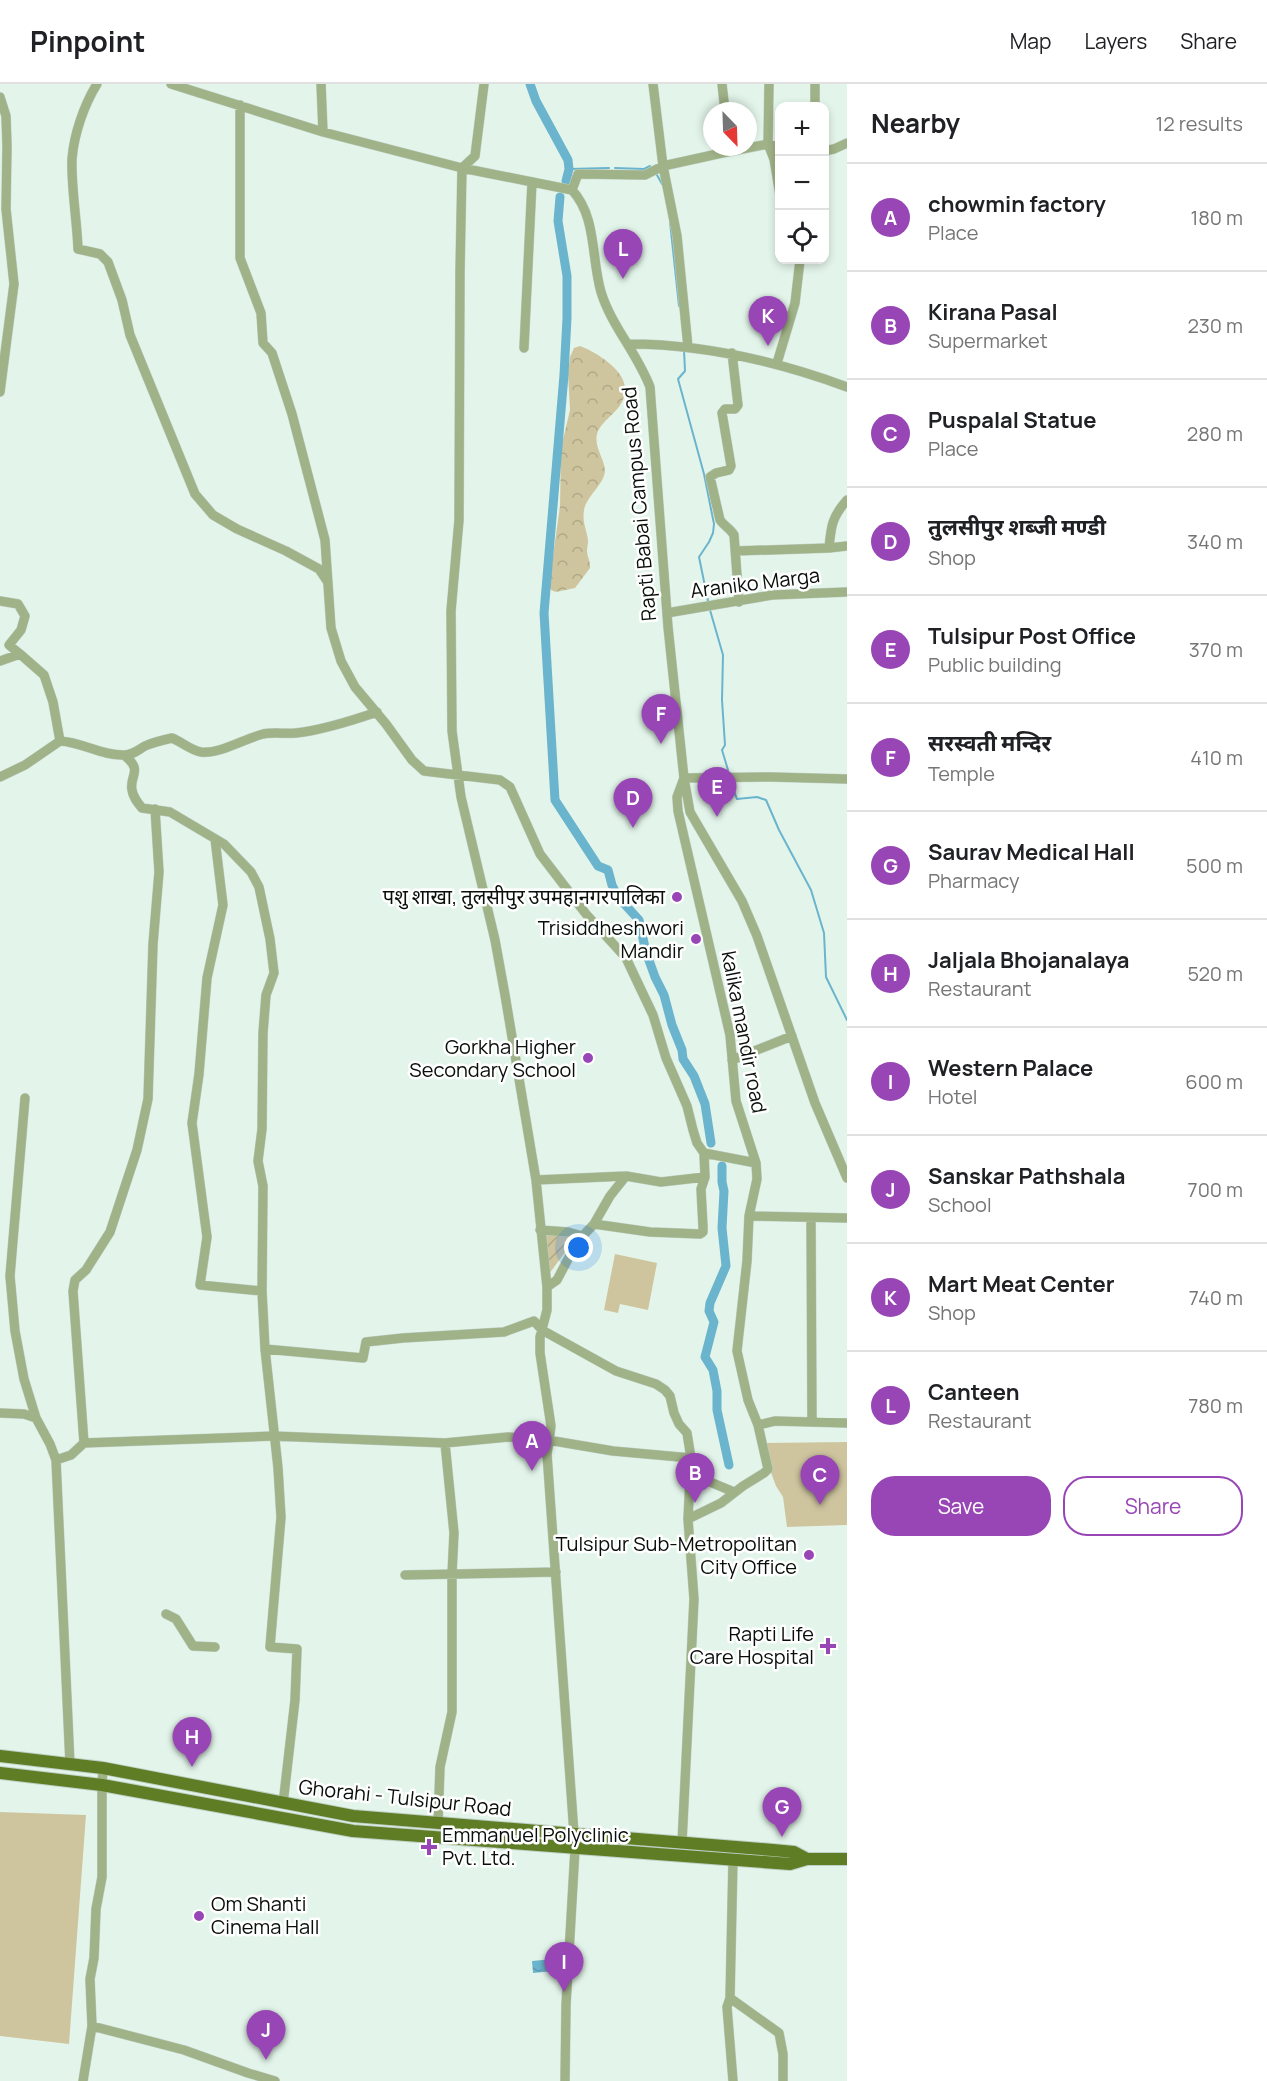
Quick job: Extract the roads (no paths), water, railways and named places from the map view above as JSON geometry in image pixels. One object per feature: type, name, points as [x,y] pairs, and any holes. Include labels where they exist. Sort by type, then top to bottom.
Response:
[{"type":"main road","name":"Ghorahi - Tulsipur Road","points":[[0,1756],[103,1768],[353,1816],[794,1852],[807,1859]]},
{"type":"main road","name":"Ghorahi - Tulsipur Road","points":[[0,1773],[102,1785],[352,1831],[790,1864],[807,1859],[847,1859]]},
{"type":"main road","points":[[422,1837],[423,1822]]},
{"type":"main road","points":[[574,1834],[575,1849]]},
{"type":"street","points":[[97,84],[88,99],[72,159],[78,249],[100,254],[108,262],[122,300],[130,335],[195,494],[213,514],[237,529],[319,569],[329,584]]},
{"type":"street","points":[[171,84],[323,132],[462,168],[572,190],[578,174],[645,175],[663,166],[768,144],[775,146]]},
{"type":"street","points":[[203,95],[205,84]]},
{"type":"street","points":[[321,84],[323,132]]},
{"type":"street","points":[[484,84],[475,156],[462,168],[459,272],[459,520],[450,611],[452,731],[458,775],[495,940],[536,1180],[547,1287],[547,1310],[540,1337],[540,1353],[551,1426],[547,1454],[574,1834]]},
{"type":"street","points":[[653,84],[663,166],[677,236],[688,347]]},
{"type":"street","points":[[722,84],[724,102]]},
{"type":"street","points":[[769,84],[768,144],[775,165]]},
{"type":"street","points":[[815,84],[815,102]]},
{"type":"street","points":[[0,97],[6,117],[8,146],[6,209],[14,284],[0,392]]},
{"type":"street","points":[[240,105],[240,258],[261,313],[263,343],[272,353],[292,414],[325,540],[332,628],[341,661],[355,687],[377,712],[411,760],[424,771],[448,772],[500,780],[510,787],[540,854],[586,914],[626,958],[653,1016],[666,1058],[704,1153],[705,1177],[701,1189],[703,1227],[700,1234],[650,1232],[594,1224]]},
{"type":"street","points":[[829,150],[847,142]]},
{"type":"street","points":[[524,348],[532,183]]},
{"type":"street","name":"Rapti Babai Campus Road","points":[[572,190],[579,197],[587,216],[601,291],[609,310],[644,371],[650,387],[667,613],[684,778],[690,812],[742,901],[757,936],[816,1103],[847,1178]]},
{"type":"street","points":[[777,363],[795,303],[800,264]]},
{"type":"street","points":[[629,344],[664,344],[732,352],[777,363],[847,387]]},
{"type":"street","points":[[732,352],[738,405],[735,409],[725,409],[722,413],[731,466],[729,470],[710,477],[720,520],[734,534],[739,602]]},
{"type":"street","points":[[830,548],[830,530],[834,514],[847,500]]},
{"type":"street","points":[[736,550],[847,546]]},
{"type":"street","name":"Araniko Marga","points":[[667,613],[772,595],[847,592]]},
{"type":"street","points":[[0,601],[18,604],[25,616],[21,630],[9,645],[44,675],[54,702],[60,741]]},
{"type":"street","points":[[0,661],[20,654]]},
{"type":"street","points":[[0,777],[25,765],[60,741],[68,741],[102,753],[124,755],[135,753],[144,746],[172,738],[189,748],[202,752],[220,749],[267,733],[296,733],[349,722],[377,712]]},
{"type":"street","points":[[124,755],[132,761],[136,774],[131,788],[136,801],[142,808],[170,812],[224,844],[251,872],[259,887],[270,939],[274,973],[266,995],[263,1033],[262,1129],[258,1161],[263,1186],[262,1291],[265,1349],[281,1517],[270,1647],[297,1649],[295,1700],[283,1804]]},
{"type":"street","points":[[684,778],[847,779]]},
{"type":"street","name":"kalika mandir road","points":[[684,778],[677,797],[678,811],[730,1035],[736,1101],[756,1163],[757,1179],[749,1216],[747,1261],[737,1351],[748,1400],[758,1425],[768,1469],[734,1492]]},
{"type":"street","points":[[84,1443],[73,1291],[75,1281],[86,1270],[110,1232],[137,1150],[148,1099],[153,944],[159,872],[155,809]]},
{"type":"street","points":[[215,839],[223,905],[207,978],[192,1123],[207,1237],[200,1285],[262,1291]]},
{"type":"street","points":[[732,1060],[792,1036]]},
{"type":"street","points":[[25,1098],[10,1276],[15,1331],[22,1369],[36,1418],[56,1461],[70,1764]]},
{"type":"street","points":[[704,1153],[756,1163]]},
{"type":"street","points":[[536,1180],[626,1176],[662,1182],[705,1177]]},
{"type":"street","points":[[547,1287],[557,1280],[582,1236],[594,1224],[610,1196],[626,1176]]},
{"type":"street","points":[[749,1216],[847,1218]]},
{"type":"street","points":[[812,1218],[812,1421]]},
{"type":"street","points":[[540,1230],[568,1232],[582,1236]]},
{"type":"street","points":[[265,1349],[363,1358],[366,1342],[504,1332],[534,1321],[542,1330],[616,1371],[656,1384],[665,1390],[670,1396],[679,1424],[687,1433],[691,1458],[688,1519],[694,1599],[682,1843]]},
{"type":"street","points":[[0,1413],[24,1414],[36,1418]]},
{"type":"street","points":[[758,1425],[775,1421],[847,1422]]},
{"type":"street","points":[[56,1461],[71,1455],[84,1443],[274,1436],[446,1443],[508,1437],[548,1440],[613,1451],[691,1458]]},
{"type":"street","points":[[438,1824],[440,1767],[452,1712],[454,1533],[446,1443]]},
{"type":"street","points":[[688,1519],[721,1503],[734,1492],[690,1476]]},
{"type":"street","points":[[405,1575],[556,1572]]},
{"type":"street","points":[[166,1614],[176,1619],[193,1646],[215,1647]]},
{"type":"street","points":[[83,2081],[92,2026],[90,1978],[94,1958],[96,1909],[102,1877],[103,1768]]},
{"type":"street","points":[[565,2081],[566,2005],[575,1849]]},
{"type":"street","points":[[733,1860],[730,1998],[727,2007],[733,2081]]},
{"type":"street","points":[[730,1998],[779,2033],[783,2054],[783,2081]]},
{"type":"street","points":[[92,2026],[184,2050],[247,2077],[275,2081]]},
{"type":"water","points":[[553,1959],[554,1971],[533,1973],[532,1961]]},
{"type":"waterway","points":[[530,84],[536,101],[568,160],[569,169],[566,181]]},
{"type":"waterway","points":[[615,168],[644,169],[650,166]]},
{"type":"waterway","points":[[569,169],[609,168]]},
{"type":"waterway","points":[[657,175],[662,184]]},
{"type":"waterway","points":[[560,197],[558,221],[567,276],[567,318],[544,613],[555,800],[598,866],[608,870],[618,897],[639,920],[646,952],[664,995],[683,1059],[694,1076],[705,1104],[711,1143]]},
{"type":"waterway","points":[[670,222],[679,306]]},
{"type":"waterway","points":[[684,350],[685,371],[678,379],[704,474],[714,524],[709,542],[699,557],[708,601]]},
{"type":"waterway","points":[[710,610],[723,655],[722,700],[725,745],[722,750],[728,770]]},
{"type":"waterway","points":[[730,782],[737,799],[757,797],[766,800],[811,890],[824,933],[826,977],[847,1020]]},
{"type":"waterway","points":[[722,1166],[724,1191],[722,1228],[726,1266],[710,1303],[709,1311],[714,1322],[705,1357],[713,1370],[717,1391],[717,1410],[729,1465]]},
{"type":"place","name":"Canteen","points":[[623,279]]},
{"type":"place","name":"Mart Meat Center","points":[[768,346]]},
{"type":"place","name":"सरस्वती मन्दिर","points":[[661,744]]},
{"type":"place","name":"Tulsipur Post Office","points":[[717,817]]},
{"type":"place","name":"तुलसीपुर शब्जी मण्डी","points":[[633,828]]},
{"type":"place","name":"पशु शाखा, तुलसीपुर उपमहानगरपालिका","points":[[677,897]]},
{"type":"place","name":"Trisiddheshwori Mandir","points":[[696,939]]},
{"type":"place","name":"Gorkha Higher Secondary School","points":[[588,1058]]},
{"type":"place","name":"chowmin factory","points":[[532,1471]]},
{"type":"place","name":"Kirana Pasal","points":[[695,1503]]},
{"type":"place","name":"Puspalal Statue","points":[[820,1505]]},
{"type":"place","name":"Tulsipur Sub-Metropolitan City Office","points":[[809,1555]]},
{"type":"place","name":"Rapti Life Care Hospital","points":[[828,1646]]},
{"type":"place","name":"Jaljala Bhojanalaya","points":[[192,1767]]},
{"type":"place","name":"Saurav Medical Hall","points":[[782,1837]]},
{"type":"place","name":"Emmanuel Polyclinic Pvt. Ltd.","points":[[429,1847]]},
{"type":"place","name":"Om Shanti Cinema Hall","points":[[199,1916]]},
{"type":"place","name":"Western Palace","points":[[564,1992]]},
{"type":"place","name":"Sanskar Pathshala","points":[[266,2060]]}]
